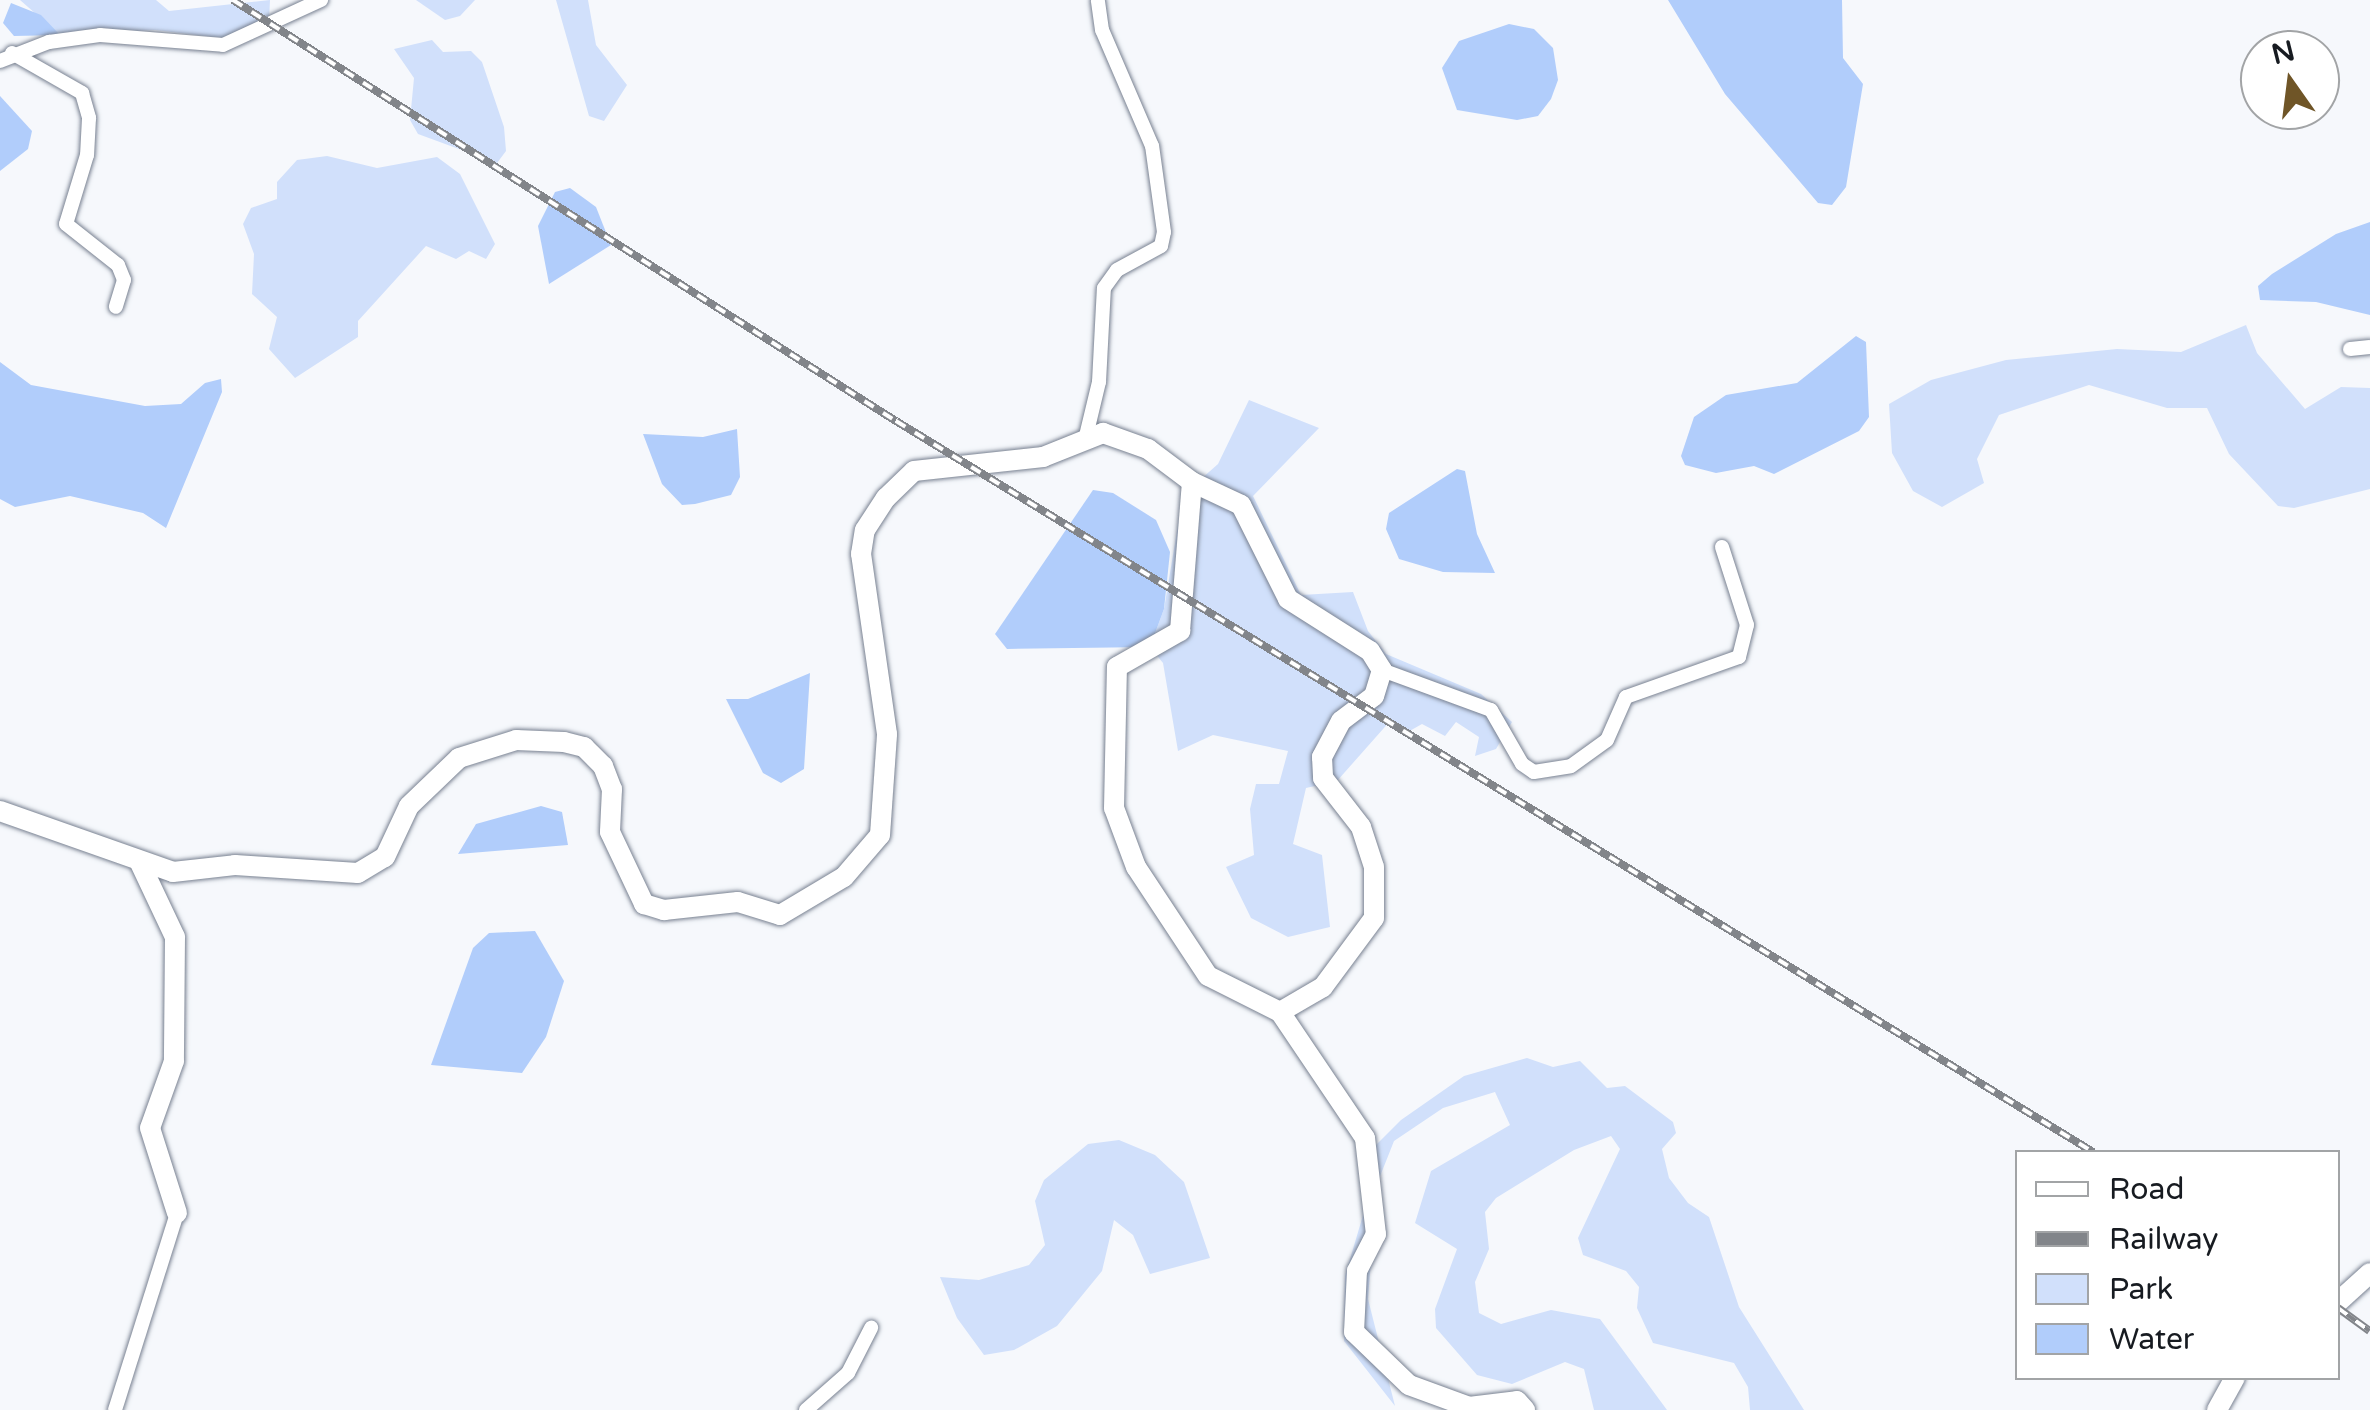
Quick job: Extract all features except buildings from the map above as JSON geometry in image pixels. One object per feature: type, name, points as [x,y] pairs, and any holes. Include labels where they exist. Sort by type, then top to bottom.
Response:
[{"type":"street","points":[[6,57],[100,35],[223,45],[321,0]]},
{"type":"street","points":[[1086,436],[1099,382],[1104,288],[1117,270],[1161,246],[1164,232],[1152,146],[1102,30],[1098,0]]},
{"type":"street","points":[[6,57],[82,94],[89,118],[88,154],[66,224],[118,265],[124,280],[116,306]]},
{"type":"street","points":[[2350,349],[2370,347]]},
{"type":"street","points":[[0,811],[140,864],[173,872],[235,865],[358,873],[385,857],[409,806],[459,758],[486,745],[541,740],[584,747],[602,766],[612,789],[610,832],[644,904],[664,910],[738,902],[780,915],[800,908],[844,877],[880,835],[887,734],[861,582],[865,530],[897,482],[914,471],[1043,457],[1086,436],[1103,433],[1148,449],[1192,482],[1241,504],[1288,599],[1361,644],[1382,670],[1491,710],[1522,764],[1534,772],[1571,766],[1607,740],[1626,697],[1739,657],[1748,625],[1722,547]]},
{"type":"street","points":[[1192,482],[1180,631],[1117,667],[1114,808],[1136,867],[1208,976],[1280,1012],[1365,1138],[1376,1234],[1356,1270],[1354,1332],[1408,1385],[1469,1407],[1517,1401],[1525,1410]]},
{"type":"street","points":[[1280,1012],[1323,987],[1374,918],[1374,867],[1361,827],[1323,778],[1322,757],[1340,721],[1374,696],[1382,670]]},
{"type":"street","points":[[115,1410],[177,1213],[150,1128],[174,1061],[174,937],[140,864]]},
{"type":"street","points":[[2340,1300],[2370,1273]]},
{"type":"street","points":[[806,1410],[848,1374],[872,1328]]},
{"type":"street","points":[[2217,1410],[2234,1380]]},
{"type":"green space","points":[[20,0],[156,0],[169,11],[270,0],[269,21],[222,38],[155,30],[60,35]]},
{"type":"green space","points":[[416,0],[475,0],[460,16],[445,20]]},
{"type":"green space","points":[[556,0],[588,0],[596,45],[627,85],[604,121],[589,116]]},
{"type":"green space","points":[[432,40],[443,52],[471,51],[482,62],[504,127],[506,151],[497,163],[418,134],[410,120],[414,78],[394,49]]},
{"type":"green space","points":[[327,156],[377,168],[437,157],[460,174],[495,244],[486,259],[469,251],[456,259],[426,246],[358,321],[358,337],[295,378],[269,349],[277,317],[252,294],[254,254],[243,224],[251,208],[277,199],[277,182],[297,160]]},
{"type":"green space","points":[[2246,325],[2257,353],[2305,409],[2341,387],[2370,388],[2370,489],[2294,508],[2278,506],[2229,454],[2207,408],[2167,408],[2089,385],[1999,415],[1977,459],[1984,483],[1942,507],[1913,491],[1892,453],[1889,404],[1931,380],[2006,360],[2117,349],[2181,352]]},
{"type":"green space","points":[[1249,400],[1319,428],[1253,496],[1301,595],[1353,592],[1368,631],[1386,654],[1481,694],[1512,722],[1496,749],[1475,756],[1479,737],[1456,722],[1445,736],[1422,724],[1406,733],[1391,720],[1337,781],[1306,788],[1293,844],[1322,855],[1330,927],[1288,937],[1251,918],[1226,867],[1254,855],[1250,809],[1256,784],[1279,784],[1288,751],[1213,735],[1178,751],[1163,663],[1150,647],[1164,609],[1183,495],[1218,464]]},
{"type":"green space","points":[[1527,1058],[1553,1067],[1580,1061],[1607,1088],[1625,1086],[1673,1122],[1676,1133],[1662,1149],[1669,1178],[1688,1203],[1709,1217],[1739,1307],[1804,1410],[1750,1410],[1748,1387],[1734,1363],[1653,1343],[1637,1308],[1639,1287],[1626,1271],[1583,1255],[1578,1238],[1620,1149],[1611,1136],[1574,1150],[1496,1198],[1485,1212],[1489,1249],[1475,1282],[1479,1313],[1501,1324],[1551,1310],[1600,1319],[1667,1410],[1594,1410],[1584,1369],[1565,1362],[1512,1384],[1477,1375],[1436,1328],[1435,1309],[1457,1249],[1415,1223],[1431,1171],[1510,1125],[1495,1092],[1443,1108],[1394,1141],[1377,1184],[1368,1299],[1395,1406],[1344,1341],[1345,1276],[1364,1212],[1362,1159],[1401,1120],[1464,1076]]},
{"type":"green space","points":[[1119,1140],[1155,1155],[1184,1182],[1210,1258],[1150,1274],[1133,1235],[1114,1220],[1102,1271],[1057,1326],[1014,1350],[984,1355],[957,1318],[940,1277],[979,1280],[1029,1265],[1045,1245],[1035,1201],[1044,1180],[1088,1144]]},
{"type":"water","points":[[1668,0],[1842,0],[1843,58],[1863,84],[1846,187],[1832,205],[1818,203],[1725,94]]},
{"type":"water","points":[[11,3],[41,15],[60,35],[14,36],[3,23]]},
{"type":"water","points":[[1509,24],[1534,29],[1553,48],[1558,80],[1551,99],[1538,116],[1517,120],[1457,110],[1442,68],[1459,41]]},
{"type":"water","points":[[0,96],[32,131],[28,149],[0,171]]},
{"type":"water","points":[[570,188],[596,207],[611,245],[549,284],[538,226],[555,192]]},
{"type":"water","points":[[2370,222],[2370,315],[2316,302],[2260,300],[2258,286],[2272,274],[2336,234]]},
{"type":"water","points":[[1856,336],[1866,342],[1869,417],[1859,431],[1774,474],[1754,466],[1716,473],[1685,465],[1681,456],[1694,417],[1726,395],[1797,383]]},
{"type":"water","points":[[0,362],[31,385],[145,406],[181,404],[205,383],[221,379],[222,392],[166,528],[143,513],[70,496],[15,507],[0,499]]},
{"type":"water","points":[[737,429],[740,477],[731,495],[682,505],[662,484],[643,434],[703,437]]},
{"type":"water","points":[[1457,469],[1465,471],[1477,534],[1495,573],[1443,572],[1399,559],[1386,529],[1389,513]]},
{"type":"water","points":[[1093,490],[1113,493],[1156,520],[1170,552],[1164,609],[1150,647],[1007,649],[995,634]]},
{"type":"water","points":[[810,673],[804,769],[781,783],[763,773],[726,699],[748,699]]},
{"type":"water","points":[[541,806],[562,812],[568,845],[458,854],[476,824]]},
{"type":"water","points":[[535,931],[564,981],[546,1037],[522,1073],[431,1065],[473,948],[489,933]]},
{"type":"railway","points":[[233,0],[896,421],[2090,1150]]},
{"type":"railway","points":[[2340,1309],[2370,1331]]}]
